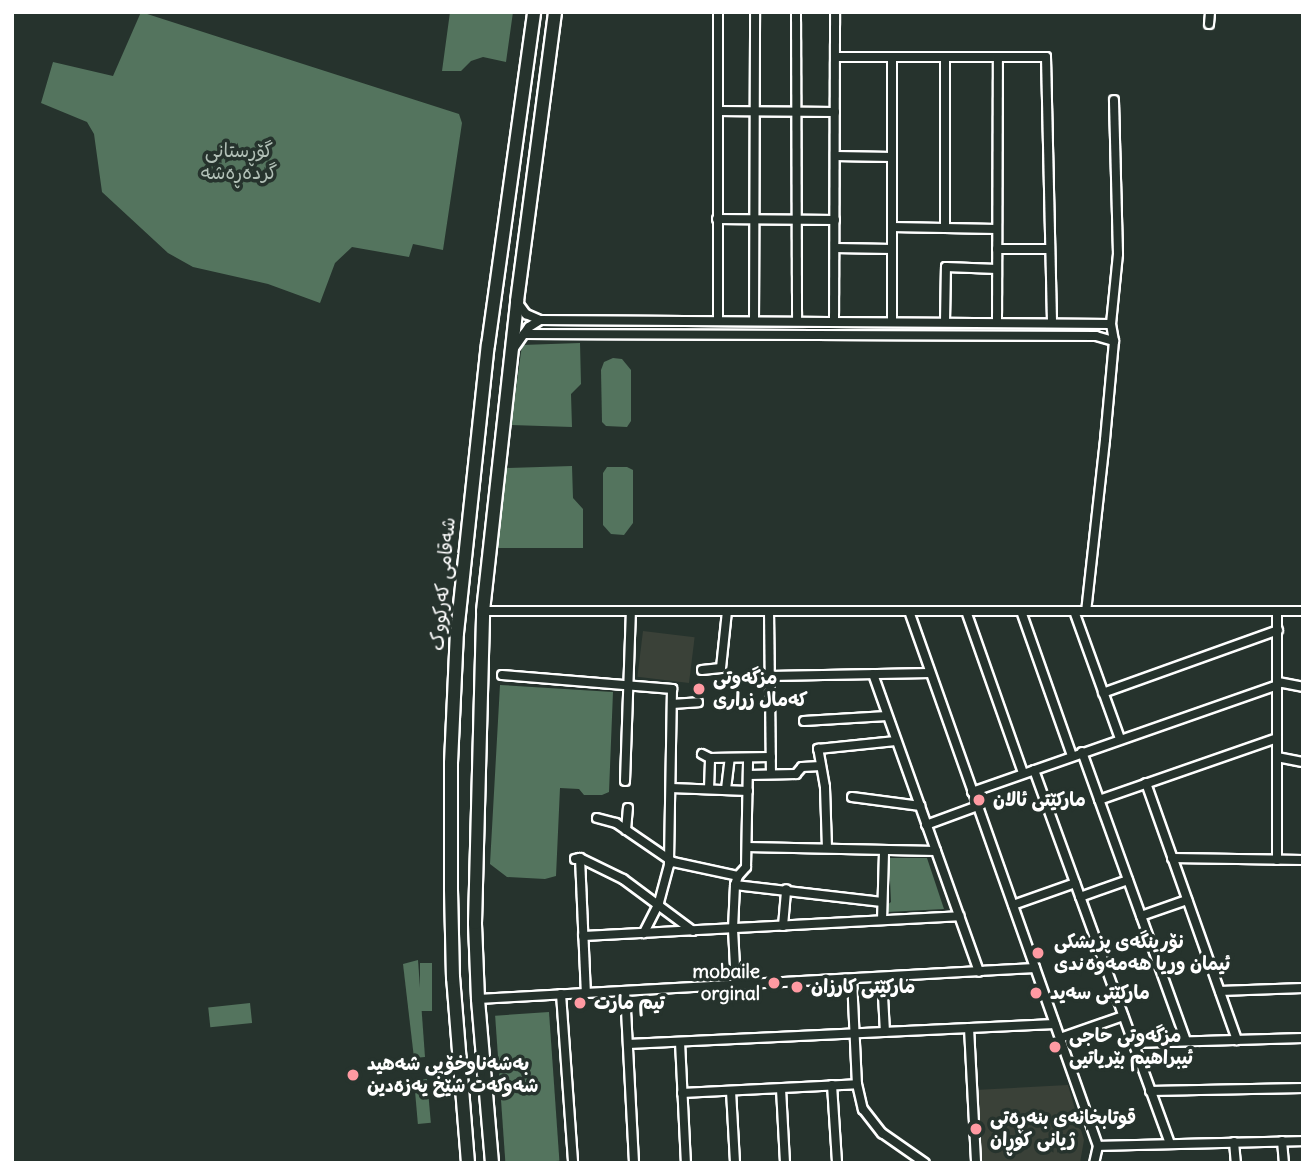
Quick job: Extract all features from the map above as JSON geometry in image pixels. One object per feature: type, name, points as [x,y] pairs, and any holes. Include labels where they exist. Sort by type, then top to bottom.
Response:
[{"type":"highway","name":"شەقامی کەرکووک","points":[[468,1163],[453,978],[452,716],[460,581],[470,493],[534,12]]},
{"type":"highway","points":[[492,1163],[478,999],[475,866],[483,611],[517,301],[555,12]]},
{"type":"highway","points":[[452,716],[478,718]]},
{"type":"street","points":[[718,12],[718,321]]},
{"type":"street","points":[[754,321],[755,12]]},
{"type":"street","points":[[796,12],[797,321]]},
{"type":"street","points":[[834,322],[835,12]]},
{"type":"street","points":[[1209,24],[1210,12]]},
{"type":"street","points":[[835,57],[1046,57],[1052,322]]},
{"type":"street","points":[[892,57],[892,322]]},
{"type":"street","points":[[945,57],[945,228]]},
{"type":"street","points":[[997,322],[998,57]]},
{"type":"street","points":[[1086,611],[1114,341],[1111,324],[1118,254],[1114,100]]},
{"type":"street","points":[[718,111],[835,112]]},
{"type":"street","points":[[835,156],[892,157]]},
{"type":"street","points":[[717,219],[835,220]]},
{"type":"street","points":[[892,228],[997,229]]},
{"type":"street","points":[[835,248],[892,248]]},
{"type":"street","points":[[997,248],[1050,249]]},
{"type":"street","points":[[945,322],[946,267],[997,269]]},
{"type":"street","points":[[517,301],[526,314],[540,320],[1111,324]]},
{"type":"street","points":[[512,351],[524,334],[540,320]]},
{"type":"street","points":[[779,321],[779,335]]},
{"type":"street","points":[[958,322],[958,335]]},
{"type":"street","points":[[524,334],[1096,336],[1114,341]]},
{"type":"street","points":[[483,611],[1303,611]]},
{"type":"street","points":[[625,781],[631,611]]},
{"type":"street","points":[[702,670],[721,668],[727,611]]},
{"type":"street","points":[[769,611],[771,774]]},
{"type":"street","points":[[909,611],[1098,1146],[1094,1163]]},
{"type":"street","points":[[966,611],[1023,773]]},
{"type":"street","points":[[1021,611],[1072,756]]},
{"type":"street","points":[[1074,611],[1120,739]]},
{"type":"street","points":[[1277,860],[1278,611]]},
{"type":"street","points":[[1103,693],[1278,629]]},
{"type":"street","points":[[770,676],[930,673]]},
{"type":"street","points":[[873,674],[979,972]]},
{"type":"street","points":[[502,675],[627,683],[672,689],[670,860],[659,903],[644,933]]},
{"type":"street","points":[[972,792],[1278,683],[1303,687]]},
{"type":"street","points":[[672,704],[698,702]]},
{"type":"street","points":[[804,721],[887,716]]},
{"type":"street","points":[[1099,800],[1277,738]]},
{"type":"street","points":[[827,848],[818,749],[897,741]]},
{"type":"street","points":[[1082,752],[1186,1041]]},
{"type":"street","points":[[709,789],[706,756],[771,757]]},
{"type":"street","points":[[1277,757],[1303,762]]},
{"type":"street","points":[[726,789],[730,758]]},
{"type":"street","points":[[736,985],[733,929],[736,880],[746,867],[748,758]]},
{"type":"street","points":[[748,775],[796,774],[802,767],[821,766]]},
{"type":"street","points":[[1034,770],[1170,1144]]},
{"type":"street","points":[[1146,783],[1237,1040]]},
{"type":"street","points":[[671,788],[748,791]]},
{"type":"street","points":[[852,797],[920,806]]},
{"type":"street","points":[[926,825],[978,806]]},
{"type":"street","points":[[626,830],[628,808]]},
{"type":"street","points":[[597,818],[616,823],[670,860],[736,880],[882,902]]},
{"type":"street","points":[[747,847],[936,851]]},
{"type":"street","points":[[882,920],[884,851]]},
{"type":"street","points":[[1172,858],[1303,860]]},
{"type":"street","points":[[586,993],[578,859],[623,879],[659,903],[693,931]]},
{"type":"street","points":[[1080,897],[1128,880]]},
{"type":"street","points":[[1013,905],[1075,883]]},
{"type":"street","points":[[783,926],[786,889]]},
{"type":"street","points":[[1141,916],[1187,900]]},
{"type":"street","points":[[583,936],[959,916]]},
{"type":"street","points":[[478,999],[1035,968]]},
{"type":"street","points":[[882,977],[885,1032]]},
{"type":"street","points":[[852,979],[857,1084],[863,1109],[874,1126],[926,1163]]},
{"type":"street","points":[[1220,991],[1303,988]]},
{"type":"street","points":[[625,991],[635,1163]]},
{"type":"street","points":[[561,994],[573,1163]]},
{"type":"street","points":[[1060,1038],[1123,1016]]},
{"type":"street","points":[[628,1044],[1055,1024]]},
{"type":"street","points":[[969,1028],[976,1163]]},
{"type":"street","points":[[1132,1042],[1303,1038]]},
{"type":"street","points":[[680,1042],[686,1163]]},
{"type":"street","points":[[682,1093],[857,1084]]},
{"type":"street","points":[[832,1085],[837,1163]]},
{"type":"street","points":[[781,1088],[785,1163]]},
{"type":"street","points":[[1150,1091],[1303,1088]]},
{"type":"street","points":[[731,1091],[735,1163]]},
{"type":"street","points":[[1098,1146],[1303,1140]]},
{"type":"street","points":[[1282,1141],[1284,1163]]},
{"type":"street","points":[[1234,1142],[1236,1163]]},
{"type":"shaded area","points":[[643,631],[695,637],[689,683],[637,677]]},
{"type":"shaded area","points":[[1068,1085],[1084,1140],[1080,1163],[980,1163],[975,1090]]},
{"type":"green space","name":"گۆڕستانی گردەڕەشە","points":[[141,12],[459,114],[462,123],[443,250],[413,244],[409,257],[352,247],[335,263],[320,303],[268,284],[193,267],[168,253],[102,192],[94,134],[87,122],[41,103],[53,62],[113,76]]},
{"type":"green space","points":[[450,12],[513,12],[506,62],[483,57],[471,61],[461,71],[442,71]]},
{"type":"green space","points":[[580,343],[581,384],[571,394],[572,427],[511,425],[522,345]]},
{"type":"green space","points":[[613,358],[622,359],[631,370],[631,421],[627,427],[606,426],[602,422],[601,370],[604,362]]},
{"type":"green space","points":[[572,466],[573,498],[583,509],[583,548],[497,548],[505,468]]},
{"type":"green space","points":[[607,467],[627,467],[633,470],[633,523],[624,535],[611,534],[603,525],[603,473]]},
{"type":"green space","points":[[500,685],[613,692],[609,792],[602,795],[584,795],[579,789],[560,788],[556,876],[545,879],[507,877],[490,864]]},
{"type":"green space","points":[[889,858],[927,858],[944,909],[887,912],[887,905],[891,902]]},
{"type":"green space","points":[[418,960],[425,1057],[414,1058],[403,964]]},
{"type":"green space","points":[[420,963],[432,963],[432,1011],[420,1011]]},
{"type":"green space","points":[[250,1003],[252,1023],[210,1027],[208,1007]]},
{"type":"green space","points":[[549,1012],[559,1161],[505,1163],[495,1016]]},
{"type":"green space","points":[[427,1079],[431,1123],[418,1124],[414,1080]]},
{"type":"place","name":"مزگەوتی کەمال زراری","points":[[699,689]]},
{"type":"place","name":"مارکێتی ئالان","points":[[979,800]]},
{"type":"place","name":"نۆرینگەی پزیشکی ئیمان وریا هەمەوەندی","points":[[1038,953]]},
{"type":"place","name":"mobaile orginal","points":[[774,983]]},
{"type":"place","name":"مارکێتی کارزان","points":[[797,987]]},
{"type":"place","name":"مارکێتی سەید","points":[[1036,993]]},
{"type":"place","name":"تیم مارت","points":[[580,1003]]},
{"type":"place","name":"مزگەوتی حاجی ئیبراهیم بێریاتیی","points":[[1055,1047]]},
{"type":"place","name":"بەشەناوخۆیی شەهید شەوکەت شێخ یەزەدین","points":[[353,1075]]},
{"type":"place","name":"قوتابخانەی بنەڕەتی ژیانی کوڕان","points":[[976,1129]]}]
